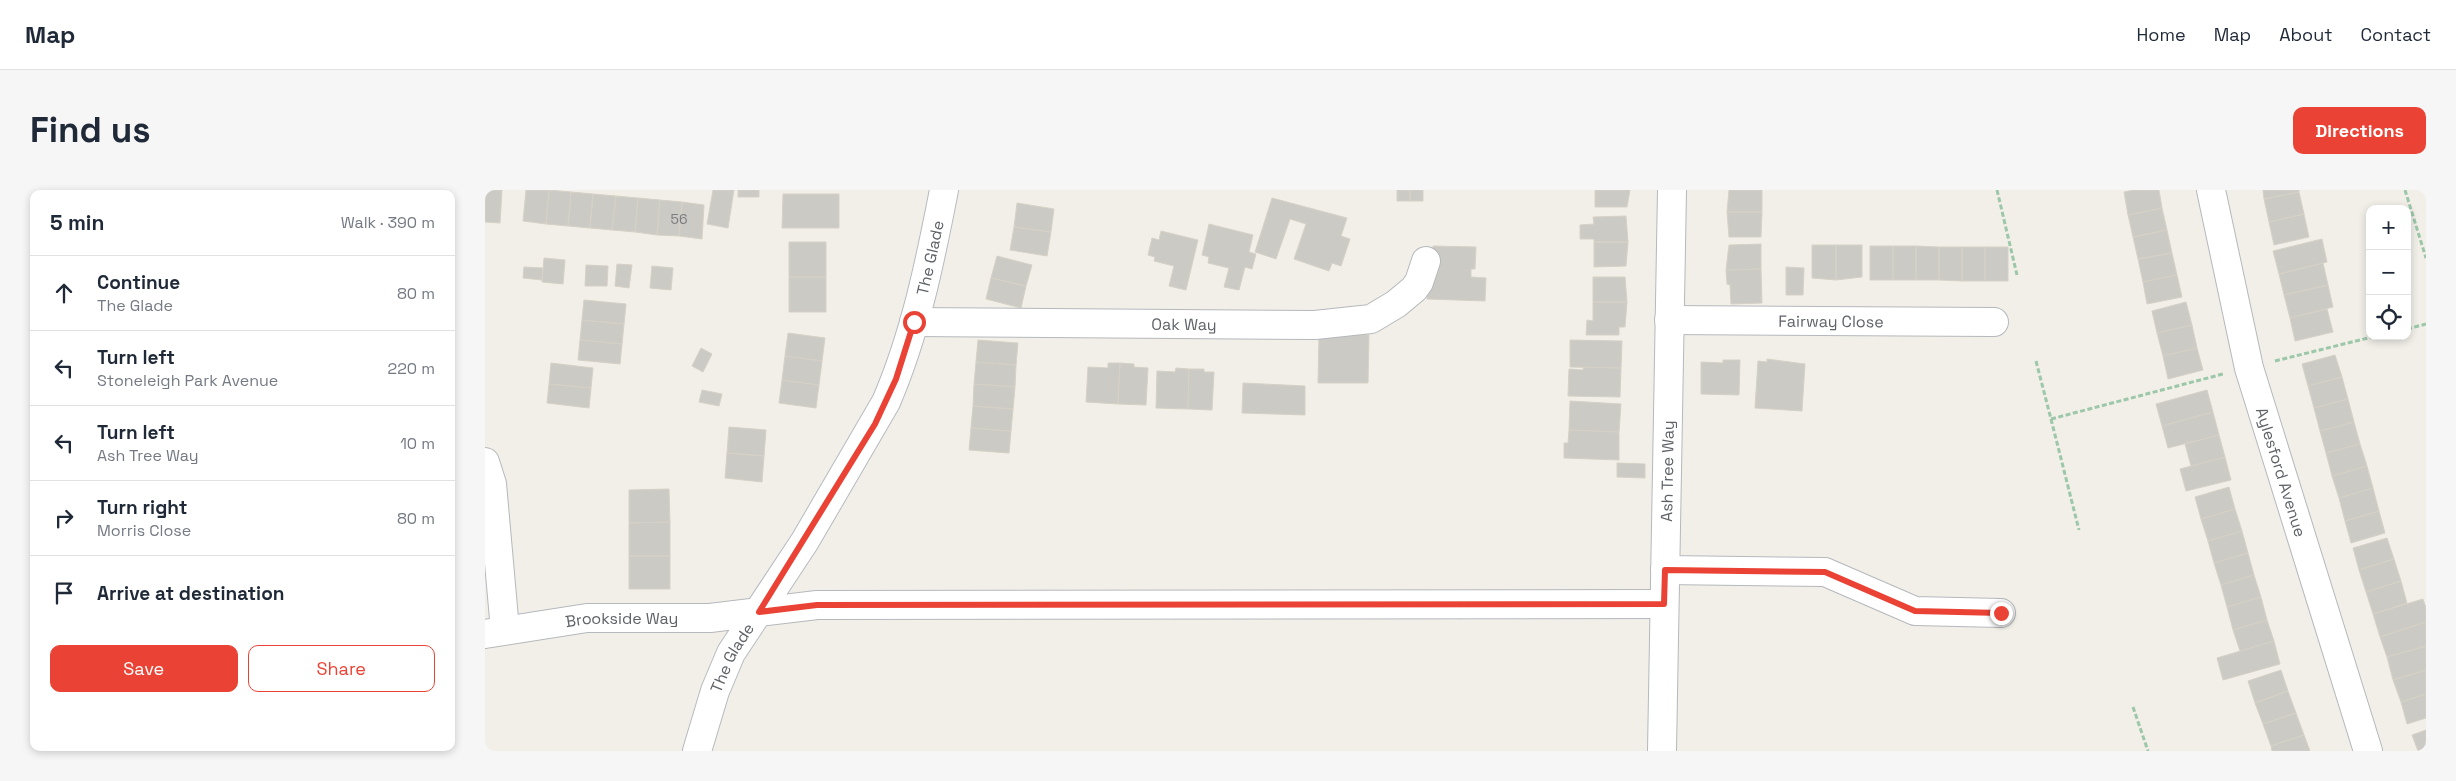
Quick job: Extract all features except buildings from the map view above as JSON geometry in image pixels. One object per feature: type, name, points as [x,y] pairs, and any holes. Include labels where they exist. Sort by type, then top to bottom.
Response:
[{"type":"street","name":"The Glade","points":[[697,751],[723,671],[731,653],[759,612],[875,424],[896,379],[914,322],[944,190]]},
{"type":"street","name":"Ash Tree Way","points":[[1662,751],[1672,190]]},
{"type":"street","name":"Aylesford Avenue","points":[[2211,190],[2249,368],[2368,751]]},
{"type":"street","name":"Oak Way","points":[[914,322],[1315,325],[1371,319],[1396,304],[1414,289],[1419,282],[1426,261]]},
{"type":"street","name":"Fairway Close","points":[[1669,320],[1993,322]]},
{"type":"street","points":[[485,462],[492,484],[495,632]]},
{"type":"street","points":[[1665,570],[1825,572],[1915,611],[2001,613]]},
{"type":"street","name":"Brookside Way","points":[[495,632],[587,618],[710,618],[817,605],[1664,604]]},
{"type":"path","points":[[1997,190],[2017,275]]},
{"type":"path","points":[[2405,190],[2426,258]]},
{"type":"path","points":[[2411,328],[2426,324]]},
{"type":"path","points":[[2051,419],[2366,339]]},
{"type":"path","points":[[2036,361],[2079,530]]},
{"type":"path","points":[[2133,707],[2149,751]]},
{"type":"route","points":[[914,322],[896,379],[875,424],[805,541],[759,612],[817,605],[1664,604],[1665,570],[1825,572],[1915,611],[2001,613]]}]
